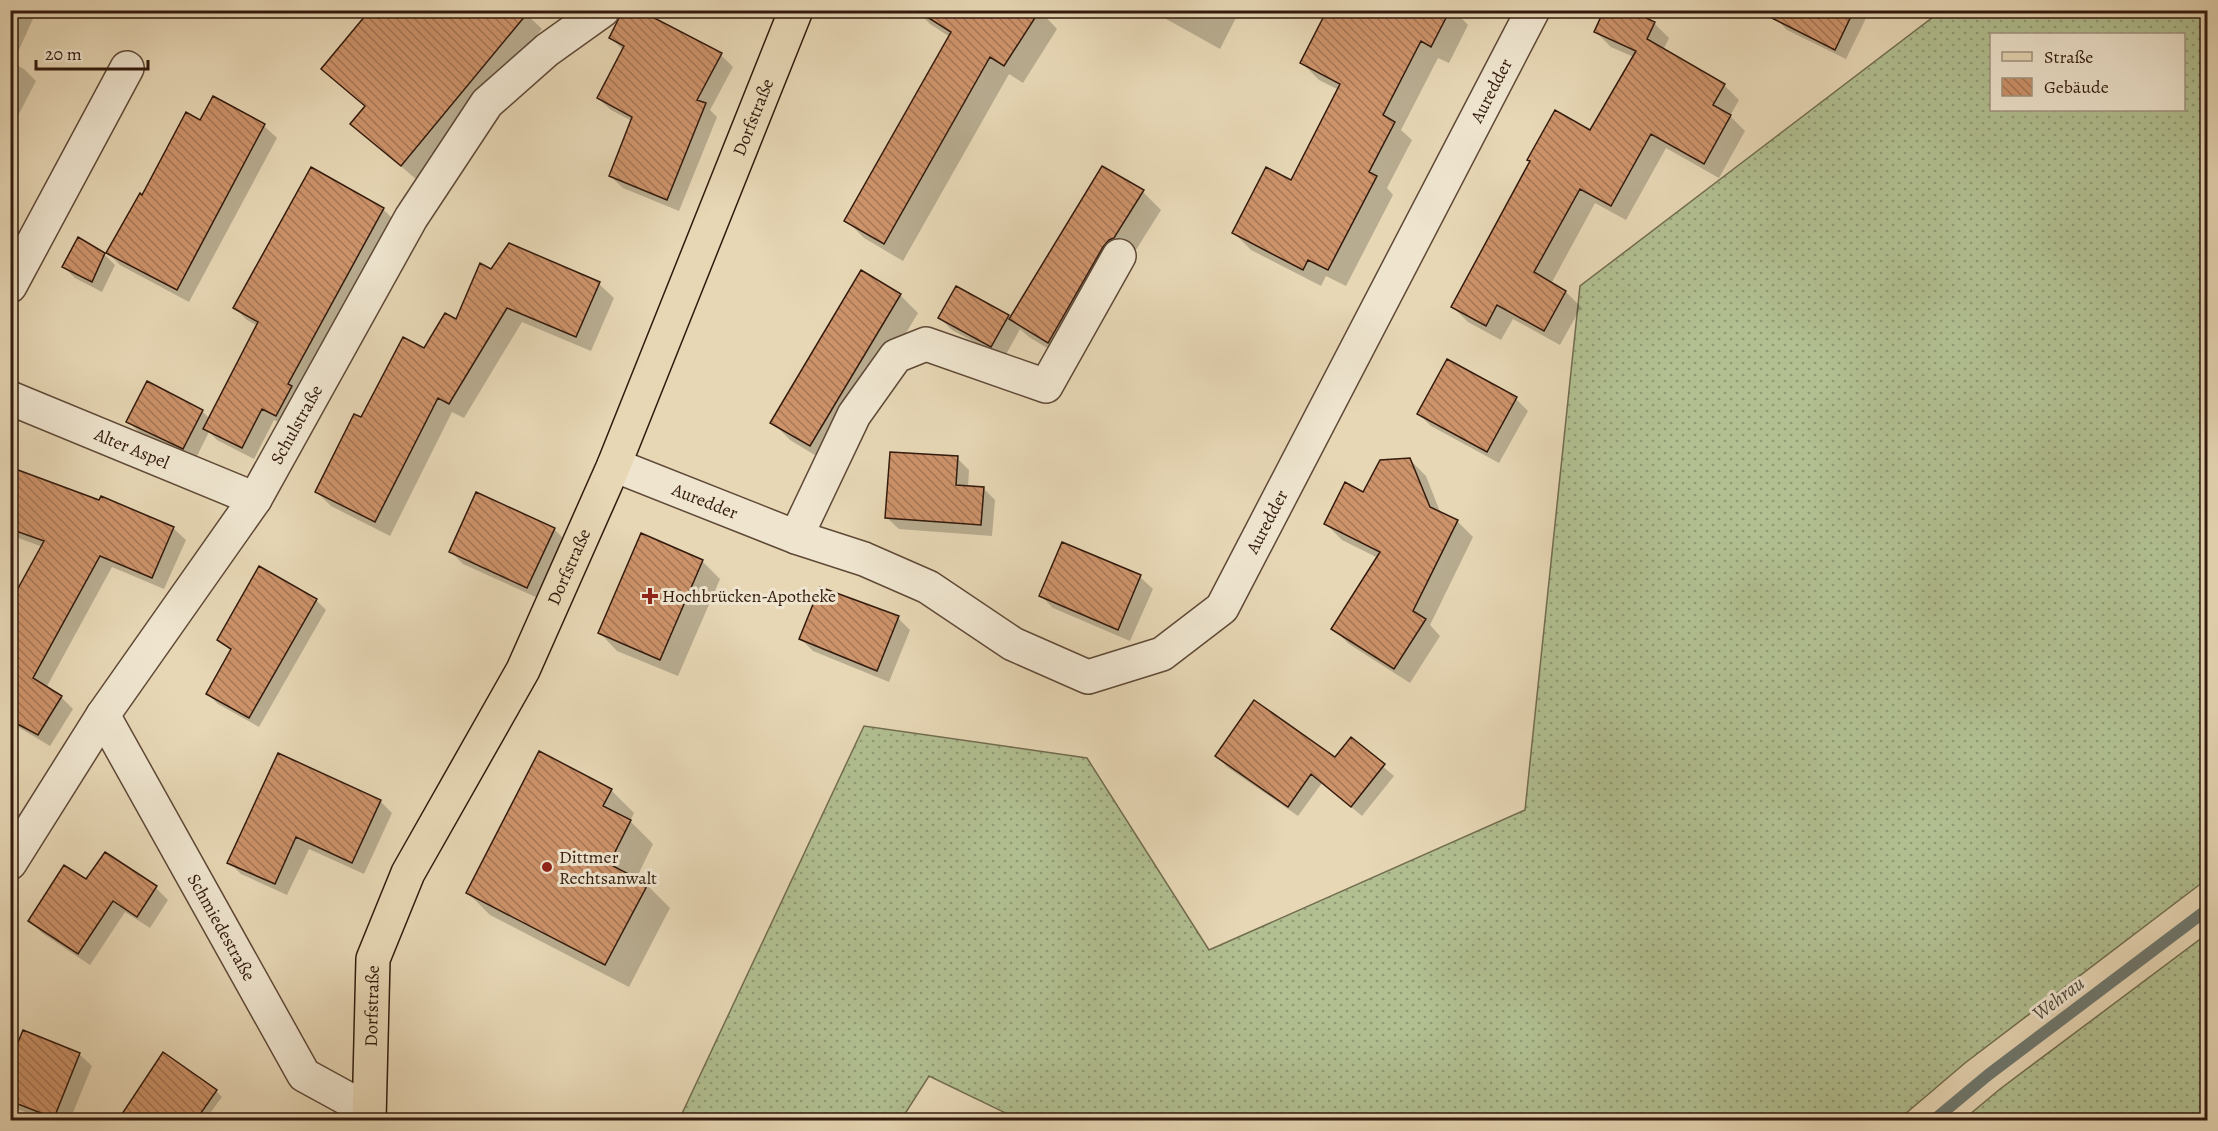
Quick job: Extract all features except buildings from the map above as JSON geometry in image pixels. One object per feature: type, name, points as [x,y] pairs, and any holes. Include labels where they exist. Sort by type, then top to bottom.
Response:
[{"type":"main road","name":"Dorfstraße","points":[[368,1115],[373,959],[408,873],[523,670],[614,465],[796,10]]},
{"type":"street","name":"Auredder","points":[[614,465],[796,537],[864,558],[928,587],[1013,644],[1088,676],[1162,654],[1222,608],[1533,10]]},
{"type":"street","name":"Schulstraße","points":[[10,863],[104,715],[255,499],[411,218],[487,103],[547,50],[581,16]]},
{"type":"street","points":[[10,286],[127,68]]},
{"type":"street","points":[[796,537],[854,415],[896,356],[926,344],[1046,386],[1119,256]]},
{"type":"street","name":"Alter Aspel","points":[[10,399],[255,499]]},
{"type":"street","name":"Schmiedestraße","points":[[104,715],[304,1075],[368,1115]]},
{"type":"green space","points":[[1941,11],[2207,11],[2207,879],[1965,1063],[1898,1120],[1020,1120],[929,1076],[901,1120],[679,1120],[864,726],[1087,758],[1209,950],[1525,810],[1580,286]]},
{"type":"green space","points":[[2207,934],[2207,1120],[1963,1120],[2000,1089]]},
{"type":"waterway","name":"Wehrau","points":[[1934,1120],[1988,1075],[2208,909]]},
{"type":"place","name":"Hochbrücken-Apotheke","points":[[650,596]]},
{"type":"place","name":"Dittmer Rechtsanwalt","points":[[547,867]]}]
